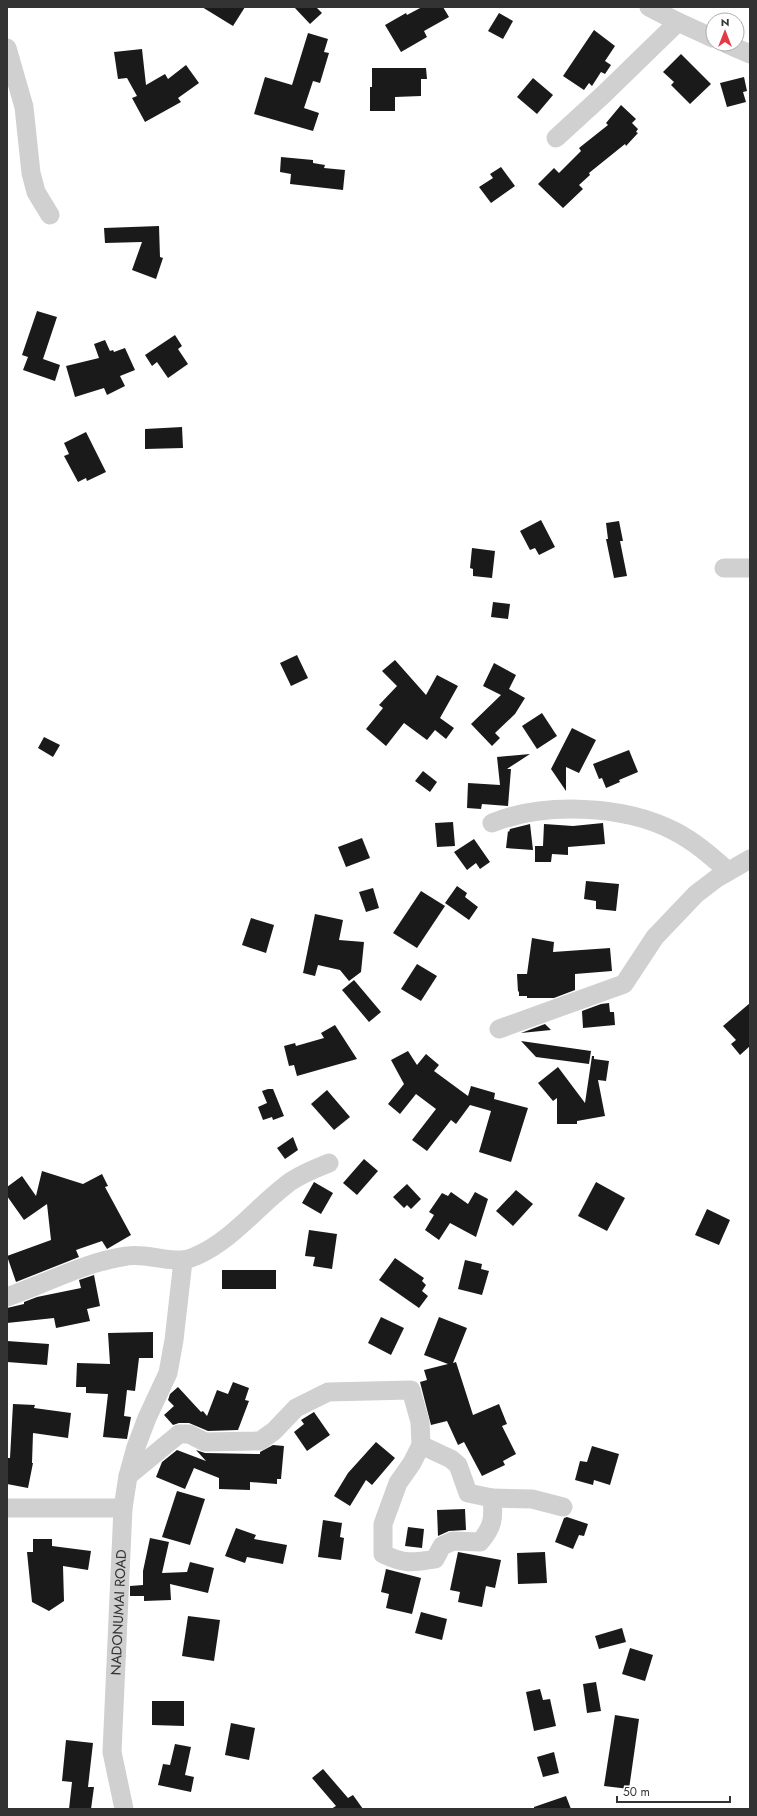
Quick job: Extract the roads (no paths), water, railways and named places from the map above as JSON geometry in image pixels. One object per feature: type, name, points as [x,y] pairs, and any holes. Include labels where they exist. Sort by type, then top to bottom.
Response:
[{"type":"street","points":[[649,7],[705,34]]},
{"type":"street","points":[[556,138],[603,95],[678,22]]},
{"type":"street","points":[[7,48],[24,108],[31,173],[36,192],[50,215]]},
{"type":"street","points":[[724,568],[750,568]]},
{"type":"street","points":[[492,823],[512,816],[537,811],[591,810],[628,816],[660,824],[684,836],[728,871]]},
{"type":"street","points":[[499,1030],[624,984],[655,937],[696,894],[728,871],[750,859]]},
{"type":"street","points":[[7,1297],[76,1269],[129,1255],[183,1261],[196,1256],[226,1237],[287,1184],[329,1163]]},
{"type":"street","name":"NADONUMAI ROAD","points":[[124,1809],[112,1752],[123,1508],[128,1476],[147,1418],[168,1373],[171,1361],[183,1261]]},
{"type":"street","points":[[128,1476],[179,1434],[189,1434],[205,1442],[260,1441],[274,1431],[296,1408],[328,1392],[411,1390],[420,1422],[421,1445],[412,1463],[398,1483],[383,1524],[384,1554],[399,1561],[416,1563],[435,1559],[442,1546],[453,1540],[480,1542],[488,1532],[494,1516],[492,1498]]},
{"type":"street","points":[[421,1445],[451,1459],[458,1465],[468,1493],[492,1498],[532,1499],[563,1507]]},
{"type":"street","points":[[7,1508],[123,1508]]}]
